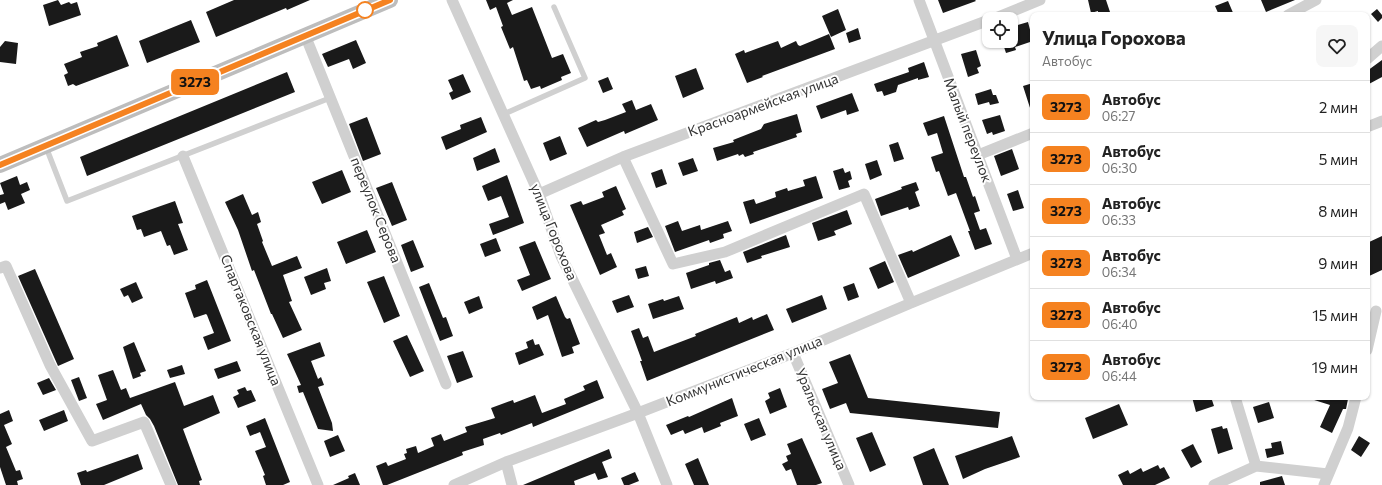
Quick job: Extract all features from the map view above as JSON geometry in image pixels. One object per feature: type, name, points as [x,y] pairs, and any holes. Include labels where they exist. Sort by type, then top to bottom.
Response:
[{"type":"street","points":[[0,165],[46,147],[305,35],[390,0]]},
{"type":"street","name":"улица Горохова","points":[[452,0],[540,194],[561,256],[638,413],[667,485]]},
{"type":"street","name":"Малый переулок","points":[[918,0],[1018,259]]},
{"type":"street","points":[[1010,12],[1040,0]]},
{"type":"street","points":[[1294,12],[1316,0]]},
{"type":"street","name":"Красноармейская улица","points":[[540,194],[623,158],[935,42],[982,23]]},
{"type":"street","name":"переулок Серова","points":[[305,35],[446,384]]},
{"type":"street","points":[[1370,56],[1382,46]]},
{"type":"street","points":[[1370,126],[1382,121]]},
{"type":"street","points":[[978,155],[1030,134]]},
{"type":"street","name":"Спартаковская улица","points":[[183,156],[318,485]]},
{"type":"street","points":[[623,158],[673,264],[725,252],[864,194],[911,302]]},
{"type":"street","name":"Коммунистическая улица","points":[[454,485],[506,462],[793,353],[911,302],[1030,254]]},
{"type":"street","points":[[0,268],[6,266],[50,365],[92,441],[144,422],[171,485]]},
{"type":"street","points":[[1370,335],[1375,311]]},
{"type":"street","name":"Уральская улица","points":[[793,353],[849,485]]},
{"type":"street","points":[[1236,400],[1256,466]]},
{"type":"street","points":[[1324,485],[1348,428],[1355,400]]},
{"type":"street","points":[[506,462],[512,485]]},
{"type":"street","points":[[1214,485],[1256,466],[1328,474]]},
{"type":"lane","points":[[504,114],[585,78],[554,7]]},
{"type":"lane","points":[[46,147],[67,202],[330,98]]},
{"type":"building","points":[[58,0],[61,5],[69,2],[71,4],[77,2],[81,15],[49,26],[43,5]]},
{"type":"building","points":[[234,0],[310,0],[287,10],[286,8],[216,37],[206,12]]},
{"type":"building","points":[[486,0],[513,0],[507,3],[512,15],[532,7],[552,58],[563,54],[571,73],[561,77],[562,80],[541,89],[540,86],[531,89],[527,80],[524,81],[513,47],[510,49],[501,27],[503,26],[496,7],[490,10]]},
{"type":"building","points":[[938,0],[975,0],[976,1],[943,13]]},
{"type":"building","points":[[1088,0],[1106,0],[1110,12],[1091,12]]},
{"type":"building","points":[[1261,0],[1295,0],[1266,12]]},
{"type":"building","points":[[1228,1],[1233,12],[1218,12],[1215,6]]},
{"type":"building","points":[[838,9],[846,30],[831,37],[822,16]]},
{"type":"building","points":[[1377,9],[1382,15],[1382,18],[1378,22],[1371,14]]},
{"type":"building","points":[[191,20],[200,42],[147,63],[139,41]]},
{"type":"building","points":[[1028,22],[1030,30],[1030,42],[1018,46],[1018,25]]},
{"type":"building","points":[[858,28],[861,39],[849,43],[846,33]]},
{"type":"building","points":[[829,34],[835,49],[747,83],[735,54],[744,50],[745,53],[778,41],[781,48],[796,41],[800,46]]},
{"type":"building","points":[[117,35],[129,66],[76,86],[73,84],[68,86],[64,75],[68,73],[64,64],[82,57],[80,52],[98,46],[97,43]]},
{"type":"building","points":[[356,40],[366,63],[353,69],[349,59],[328,67],[322,54]]},
{"type":"building","points":[[5,41],[18,43],[16,64],[0,62],[0,47]]},
{"type":"building","points":[[1004,48],[1015,48],[1016,50],[1006,53]]},
{"type":"building","points":[[976,50],[981,66],[977,68],[979,73],[968,77],[961,54]]},
{"type":"building","points":[[1382,60],[1382,77],[1370,83],[1370,69]]},
{"type":"building","points":[[924,62],[929,77],[918,80],[918,78],[898,85],[896,92],[884,96],[882,91],[877,92],[874,84],[909,72],[908,68]]},
{"type":"building","points":[[696,68],[704,89],[683,98],[675,76]]},
{"type":"building","points":[[287,72],[295,92],[87,176],[80,157]]},
{"type":"building","points":[[463,74],[471,92],[452,100],[449,93],[453,91],[448,80]]},
{"type":"building","points":[[608,77],[613,89],[603,93],[598,81]]},
{"type":"building","points":[[1030,84],[1030,108],[1023,86]]},
{"type":"building","points":[[991,89],[993,95],[996,95],[999,103],[990,105],[989,102],[978,105],[975,94]]},
{"type":"building","points":[[852,93],[859,111],[847,115],[846,110],[821,119],[816,106]]},
{"type":"building","points":[[632,100],[636,110],[651,104],[658,120],[625,134],[624,131],[587,147],[578,128],[596,120],[598,122],[626,112],[622,104]]},
{"type":"building","points":[[797,114],[802,132],[796,134],[797,137],[753,152],[754,154],[745,157],[743,154],[739,156],[738,154],[717,161],[713,148],[734,142],[733,140],[761,129],[764,124]]},
{"type":"building","points":[[1000,115],[1005,131],[993,135],[992,132],[987,134],[982,120]]},
{"type":"building","points":[[944,116],[964,177],[966,177],[973,197],[975,196],[980,211],[974,213],[980,230],[986,228],[992,244],[975,250],[968,231],[970,231],[956,193],[948,196],[939,171],[936,172],[931,157],[943,153],[937,133],[928,136],[923,123]]},
{"type":"building","points":[[367,117],[381,154],[363,161],[349,124]]},
{"type":"building","points":[[481,117],[487,132],[446,150],[441,137],[461,129],[460,125]]},
{"type":"building","points":[[560,136],[567,154],[550,161],[543,143]]},
{"type":"building","points":[[898,142],[904,159],[894,162],[889,145]]},
{"type":"building","points":[[495,148],[500,162],[477,171],[473,158]]},
{"type":"building","points":[[1012,149],[1019,169],[1001,176],[994,156]]},
{"type":"building","points":[[693,158],[698,171],[683,176],[678,163]]},
{"type":"building","points":[[877,160],[882,175],[870,180],[865,164]]},
{"type":"building","points":[[843,168],[845,173],[850,171],[852,179],[848,181],[850,187],[839,190],[833,171]]},
{"type":"building","points":[[662,169],[667,184],[656,188],[651,173]]},
{"type":"building","points":[[342,170],[351,192],[322,204],[312,182]]},
{"type":"building","points":[[507,175],[524,223],[493,235],[489,224],[509,217],[501,196],[488,201],[482,186]]},
{"type":"building","points":[[17,176],[20,185],[27,182],[30,190],[21,194],[25,203],[8,210],[5,202],[0,204],[0,195],[4,194],[0,183]]},
{"type":"building","points":[[816,176],[823,198],[750,224],[743,202],[754,199],[756,204],[776,197],[775,192],[787,188],[788,191],[805,186],[803,180]]},
{"type":"building","points":[[392,182],[407,220],[392,226],[376,188]]},
{"type":"building","points":[[916,182],[919,190],[915,192],[920,206],[909,210],[908,207],[881,216],[875,199]]},
{"type":"building","points":[[616,186],[626,209],[622,211],[624,215],[601,225],[605,233],[599,235],[607,255],[611,253],[617,267],[600,275],[570,205],[581,201],[583,205],[604,197],[602,192]]},
{"type":"building","points":[[1018,190],[1024,208],[1013,211],[1007,194]]},
{"type":"building","points":[[243,194],[252,215],[258,212],[261,222],[257,224],[263,241],[262,242],[272,266],[297,256],[302,268],[283,275],[292,301],[289,302],[302,330],[283,338],[271,314],[254,270],[252,271],[238,230],[225,202]]},
{"type":"building","points":[[175,201],[183,223],[178,224],[188,250],[174,255],[170,245],[167,246],[161,231],[144,237],[141,229],[137,230],[132,216]]},
{"type":"building","points":[[847,210],[852,224],[834,231],[836,235],[818,241],[812,223]]},
{"type":"building","points":[[678,221],[682,231],[700,225],[701,230],[728,221],[732,231],[723,234],[724,238],[710,243],[709,240],[675,252],[665,226]]},
{"type":"building","points":[[648,227],[653,237],[637,243],[634,232]]},
{"type":"building","points":[[367,230],[376,252],[346,264],[337,242]]},
{"type":"building","points":[[786,235],[790,247],[761,256],[762,258],[747,263],[743,252]]},
{"type":"building","points":[[951,235],[960,256],[908,278],[898,255],[912,250],[913,252]]},
{"type":"building","points":[[1382,236],[1382,270],[1370,276],[1370,242]]},
{"type":"building","points":[[496,238],[501,251],[485,257],[480,244]]},
{"type":"building","points":[[413,240],[424,267],[411,272],[401,245]]},
{"type":"building","points":[[535,241],[551,279],[522,291],[517,280],[530,275],[519,247]]},
{"type":"building","points":[[720,260],[725,272],[730,270],[733,278],[716,284],[715,281],[691,289],[686,273]]},
{"type":"building","points":[[885,261],[894,282],[878,289],[869,268]]},
{"type":"building","points":[[646,266],[649,276],[638,279],[635,269]]},
{"type":"building","points":[[327,268],[331,281],[324,283],[326,289],[311,295],[304,277]]},
{"type":"building","points":[[35,269],[74,359],[58,366],[18,276]]},
{"type":"building","points":[[384,276],[400,316],[384,323],[367,282]]},
{"type":"building","points":[[207,280],[231,341],[208,350],[203,337],[214,333],[207,315],[194,318],[185,293],[196,289],[195,285]]},
{"type":"building","points":[[136,282],[143,298],[132,303],[128,295],[124,297],[120,289]]},
{"type":"building","points":[[429,283],[443,318],[446,317],[453,336],[440,341],[419,287]]},
{"type":"building","points":[[854,283],[859,297],[848,301],[843,287]]},
{"type":"building","points":[[629,295],[634,307],[617,313],[612,301]]},
{"type":"building","points":[[822,295],[827,309],[792,323],[786,309]]},
{"type":"building","points":[[479,296],[483,308],[469,314],[464,302]]},
{"type":"building","points":[[556,296],[565,317],[567,319],[570,318],[580,344],[572,347],[574,353],[562,357],[548,315],[537,320],[532,307]]},
{"type":"building","points":[[679,296],[684,309],[653,319],[648,304]]},
{"type":"building","points":[[767,314],[774,330],[647,381],[640,361],[642,361],[631,331],[639,328],[643,338],[648,336],[654,352],[696,336],[695,334],[737,317],[739,323],[752,317],[753,320]]},
{"type":"building","points":[[407,335],[424,371],[410,377],[393,341]]},
{"type":"building","points":[[533,339],[535,345],[539,344],[544,355],[519,365],[515,353],[528,348],[526,342]]},
{"type":"building","points":[[134,342],[146,371],[140,373],[141,376],[133,379],[123,347]]},
{"type":"building","points":[[320,342],[325,356],[311,361],[318,379],[321,377],[324,385],[318,387],[332,423],[333,431],[318,429],[303,392],[299,393],[297,386],[301,385],[287,354]]},
{"type":"building","points":[[463,351],[473,377],[457,383],[447,356]]},
{"type":"building","points":[[850,354],[868,398],[1000,412],[998,428],[850,413],[846,403],[830,409],[822,389],[838,383],[829,362]]},
{"type":"building","points":[[237,361],[241,371],[218,379],[214,369]]},
{"type":"building","points":[[182,365],[185,374],[170,378],[167,370]]},
{"type":"building","points":[[113,370],[121,390],[126,388],[130,398],[175,382],[184,406],[213,395],[220,413],[183,429],[202,480],[199,481],[200,485],[178,485],[154,426],[146,415],[141,404],[103,420],[96,404],[107,400],[98,375]]},
{"type":"building","points":[[79,377],[87,398],[79,401],[71,380]]},
{"type":"building","points":[[49,378],[56,390],[43,395],[37,383]]},
{"type":"building","points":[[597,380],[604,398],[533,427],[532,423],[501,435],[500,433],[483,439],[484,445],[462,452],[463,455],[387,485],[383,485],[376,466],[386,462],[388,466],[406,459],[404,454],[407,453],[406,449],[416,446],[418,453],[434,446],[431,438],[441,434],[444,441],[467,432],[465,427],[495,418],[491,408],[513,400],[514,403],[535,395],[542,413],[566,404],[564,399],[585,390],[583,386]]},
{"type":"building","points":[[245,387],[247,391],[251,390],[256,401],[238,408],[233,397],[239,394],[237,390]]},
{"type":"building","points":[[780,388],[787,407],[770,414],[765,401],[770,398],[768,393]]},
{"type":"building","points":[[732,398],[738,416],[720,423],[721,426],[704,433],[702,427],[685,434],[683,430],[671,435],[666,425],[688,416],[689,417]]},
{"type":"building","points":[[1193,400],[1212,400],[1214,406],[1196,412]]},
{"type":"building","points":[[1314,400],[1348,400],[1346,409],[1343,409],[1332,433],[1320,427],[1330,405]]},
{"type":"building","points":[[1269,402],[1274,418],[1258,423],[1253,407]]},
{"type":"building","points":[[1119,404],[1128,425],[1093,439],[1085,418]]},
{"type":"building","points":[[9,410],[13,421],[4,425],[12,444],[6,447],[16,471],[20,470],[23,479],[17,481],[18,485],[6,485],[0,467],[0,414]]},
{"type":"building","points":[[64,410],[68,421],[44,431],[39,420]]},
{"type":"building","points":[[265,418],[290,482],[283,485],[266,485],[263,476],[265,475],[255,451],[266,447],[260,432],[250,436],[246,426]]},
{"type":"building","points":[[759,418],[766,435],[751,441],[744,424]]},
{"type":"building","points":[[1222,426],[1223,429],[1227,428],[1233,449],[1218,454],[1211,429]]},
{"type":"building","points":[[872,432],[886,465],[870,472],[856,438]]},
{"type":"building","points":[[338,435],[345,451],[330,457],[324,441]]},
{"type":"building","points":[[1012,436],[1020,457],[985,469],[963,479],[955,456]]},
{"type":"building","points":[[1359,436],[1370,443],[1361,457],[1351,450]]},
{"type":"building","points":[[802,438],[822,483],[816,485],[797,485],[791,469],[786,471],[782,464],[788,461],[786,456],[791,454],[787,444]]},
{"type":"building","points":[[1281,441],[1284,454],[1267,458],[1265,449],[1272,448],[1271,443]]},
{"type":"building","points":[[1193,444],[1202,462],[1191,468],[1181,450]]},
{"type":"building","points":[[934,448],[949,485],[923,485],[913,457]]},
{"type":"building","points":[[609,449],[612,458],[602,462],[608,477],[598,480],[595,473],[574,481],[575,485],[523,485]]},
{"type":"building","points":[[138,454],[143,469],[104,485],[81,485],[77,473],[86,470],[87,472]]},
{"type":"building","points":[[698,458],[709,485],[694,485],[685,464]]},
{"type":"building","points":[[1158,465],[1160,469],[1164,467],[1170,478],[1155,485],[1123,485],[1118,475],[1128,470],[1130,474],[1141,468],[1143,472]]},
{"type":"building","points":[[635,472],[639,481],[629,485],[624,485],[621,478]]},
{"type":"building","points":[[355,473],[360,485],[333,485],[349,478],[348,476]]},
{"type":"building","points":[[1282,476],[1285,485],[1260,485],[1260,482]]},
{"type":"bus line","name":"3273","points":[[0,165],[46,147],[305,35],[390,0]]}]
